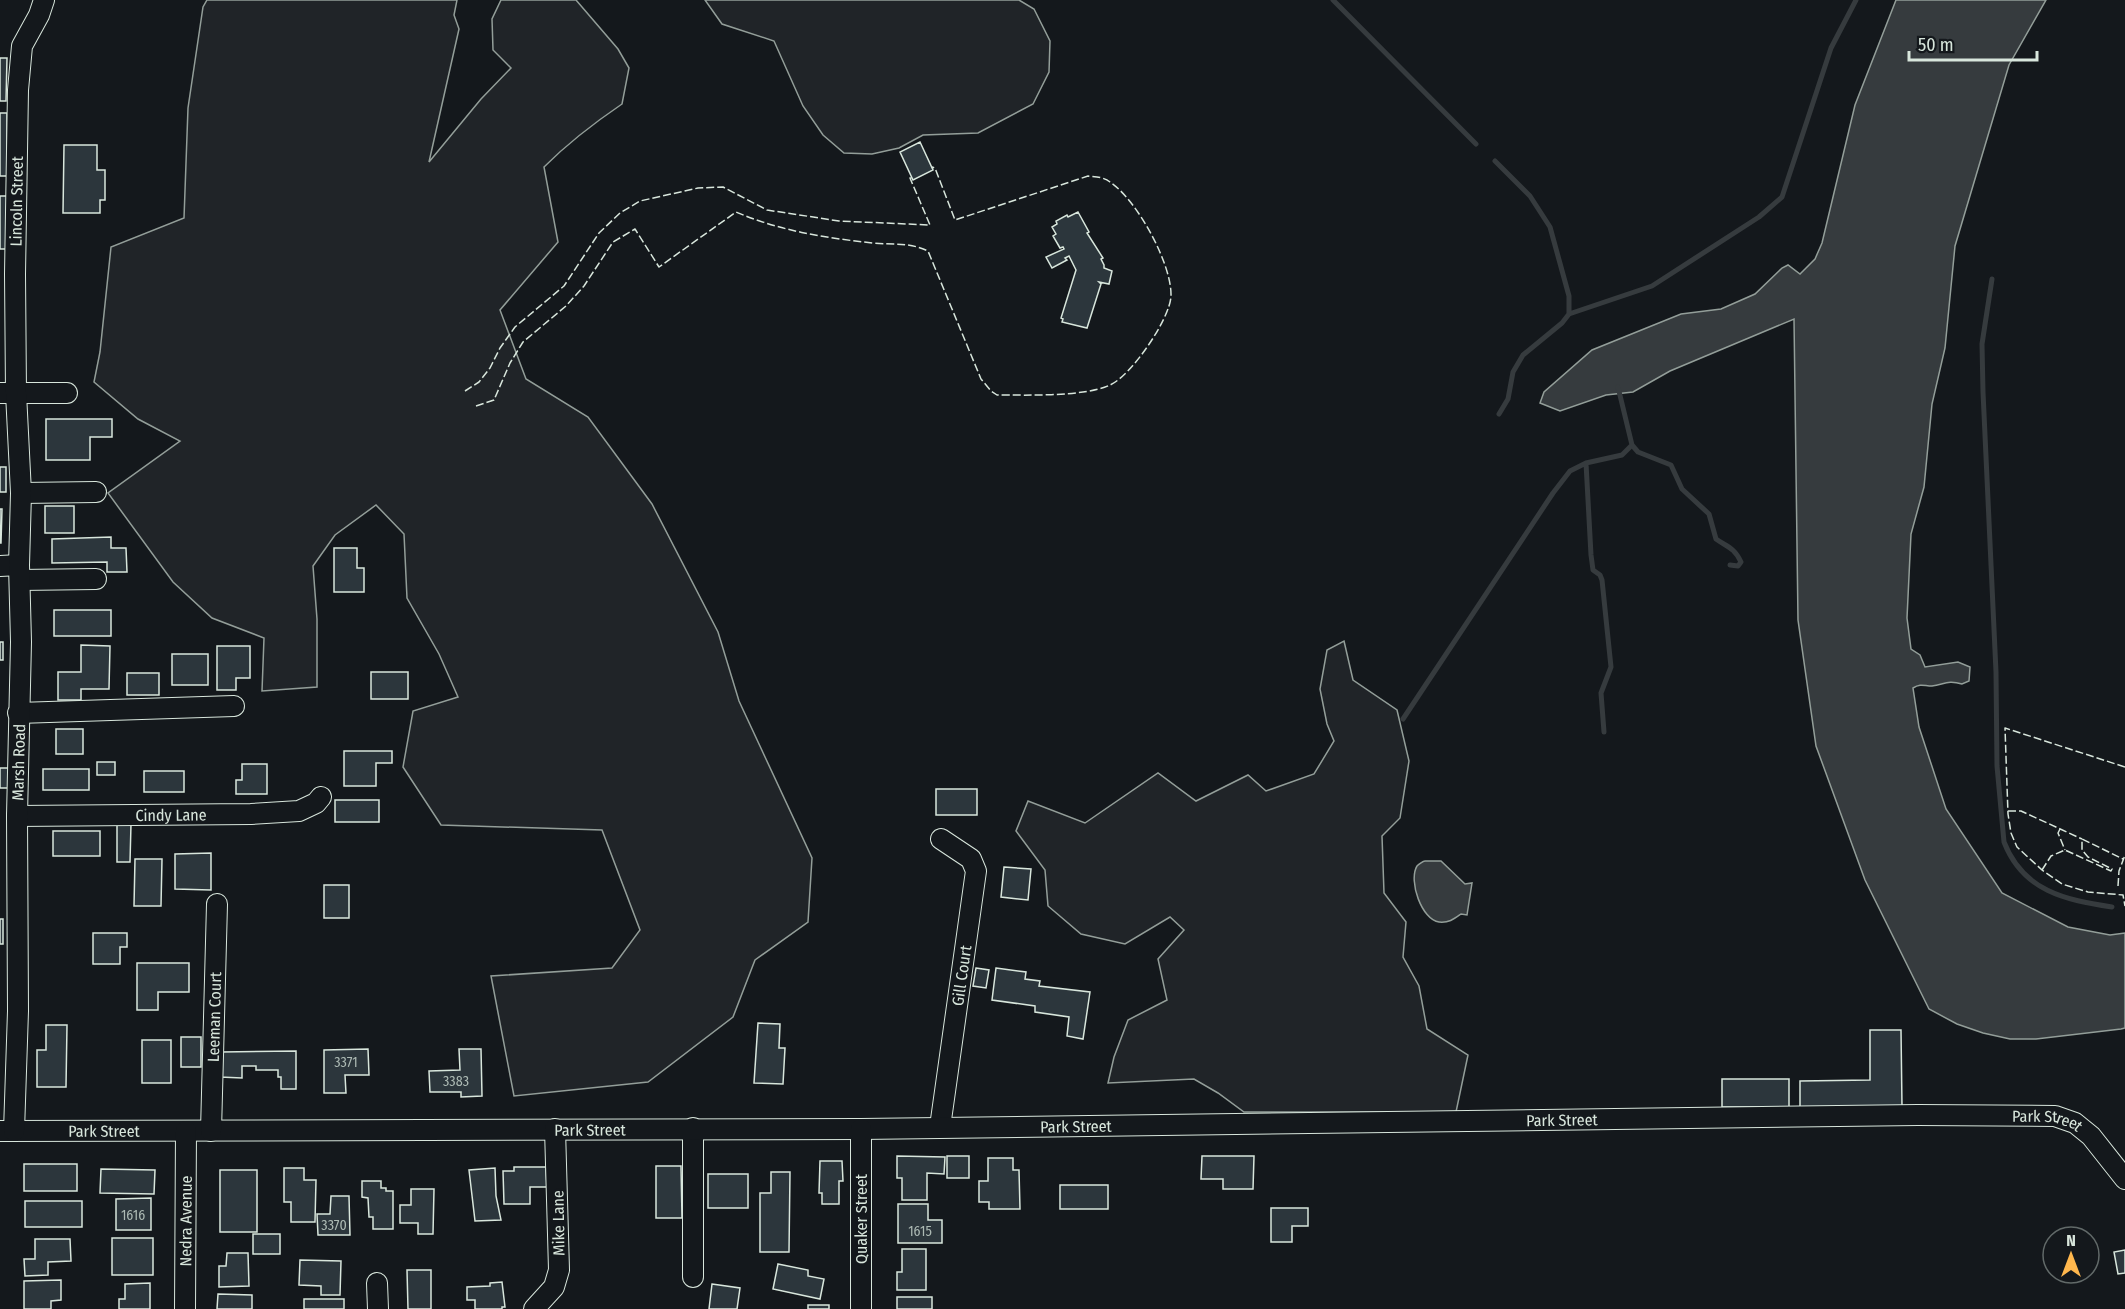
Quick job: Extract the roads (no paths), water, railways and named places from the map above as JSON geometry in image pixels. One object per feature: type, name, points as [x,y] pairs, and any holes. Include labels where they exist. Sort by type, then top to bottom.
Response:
[{"type":"street","name":"Lincoln Street","points":[[8,393],[15,274],[18,90],[22,46],[39,15],[44,0]]},
{"type":"street","points":[[8,393],[68,393]]},
{"type":"street","name":"Marsh Road","points":[[7,1131],[18,1011],[18,713],[13,570],[21,493],[8,393]]},
{"type":"street","points":[[21,493],[96,492]]},
{"type":"street","points":[[13,570],[96,579]]},
{"type":"street","points":[[18,713],[234,706]]},
{"type":"street","name":"Cindy Lane","points":[[17,816],[270,813],[300,811],[316,803],[321,797]]},
{"type":"street","name":"Gill Court","points":[[940,1127],[976,870],[971,860],[941,839]]},
{"type":"street","name":"Leeman Court","points":[[211,1131],[217,904]]},
{"type":"street","name":"Park Street","points":[[7,1131],[861,1129],[1918,1115],[2055,1116],[2075,1123],[2091,1136],[2125,1179]]},
{"type":"street","points":[[693,1128],[693,1277]]},
{"type":"street","name":"Mike Lane","points":[[534,1309],[554,1287],[559,1270],[555,1129]]},
{"type":"street","name":"Quaker Street","points":[[861,1129],[861,1309]]},
{"type":"street","name":"Nedra Avenue","points":[[185,1309],[186,1131]]},
{"type":"street","points":[[377,1283],[378,1309]]},
{"type":"waterway","points":[[1333,0],[1476,144]]},
{"type":"waterway","points":[[1569,314],[1652,286],[1759,217],[1782,197],[1831,48],[1856,0]]},
{"type":"waterway","points":[[1495,161],[1530,196],[1550,227],[1569,296],[1569,314],[1562,323],[1523,355],[1513,372],[1508,399],[1499,414]]},
{"type":"waterway","points":[[1992,279],[1982,344],[1983,392],[1996,672],[1997,766],[2004,842],[2012,859],[2034,882],[2062,896],[2112,907]]},
{"type":"waterway","points":[[1403,719],[1553,493],[1570,471],[1586,463],[1622,455],[1632,445],[1618,387]]},
{"type":"waterway","points":[[1632,445],[1638,452],[1671,465],[1682,489],[1709,514],[1716,539],[1733,550],[1741,562],[1738,566],[1730,565]]},
{"type":"waterway","points":[[1586,463],[1591,555],[1593,570],[1600,575],[1602,580],[1611,667],[1601,693],[1604,732]]}]
